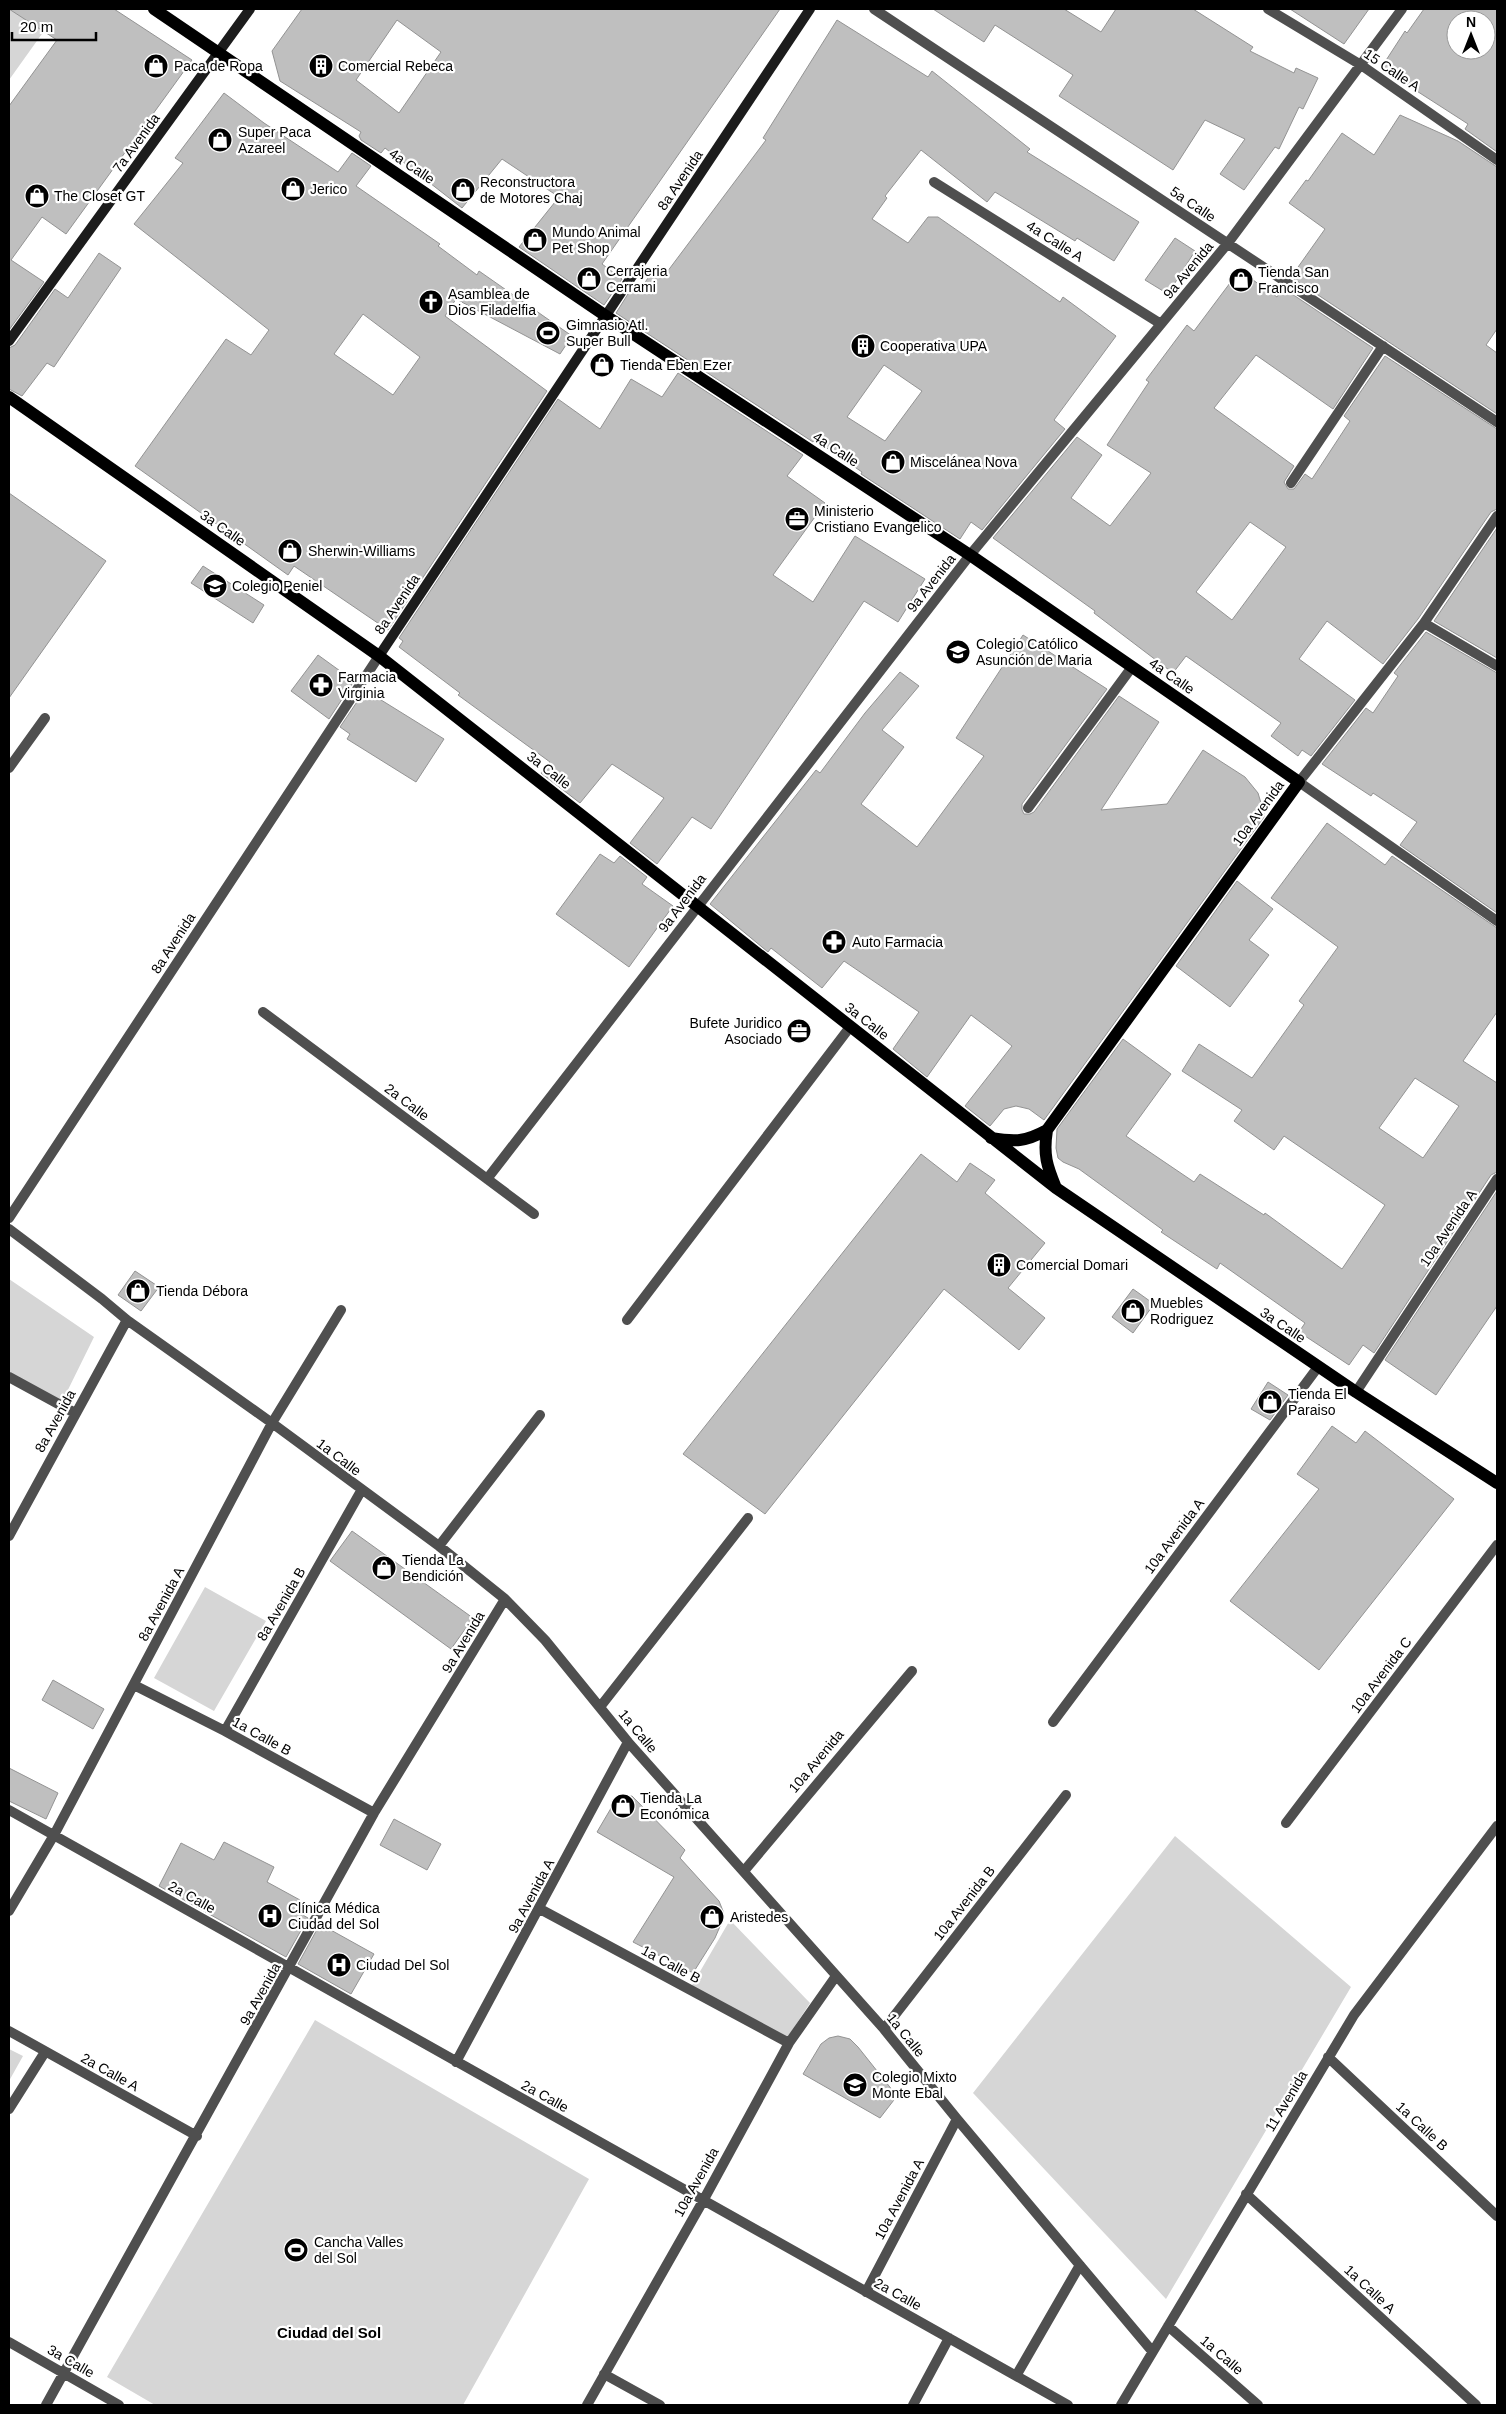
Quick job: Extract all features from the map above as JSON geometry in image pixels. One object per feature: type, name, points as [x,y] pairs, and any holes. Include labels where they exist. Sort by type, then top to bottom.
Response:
[{"type":"main road","name":"4a Calle","points":[[154,9],[606,316],[970,555],[1299,782]]},
{"type":"main road","name":"3a Calle","points":[[9,396],[379,656],[1056,1188],[1318,1367],[1497,1482]]},
{"type":"main road","name":"10a Avenida","points":[[1047,1130],[1299,782]]},
{"type":"main road","points":[[991,1138],[1013,1142],[1031,1138],[1047,1130]]},
{"type":"main road","points":[[1047,1130],[1044,1150],[1056,1188]]},
{"type":"street","name":"7a Avenida","points":[[9,341],[250,9]]},
{"type":"street","name":"8a Avenida","points":[[9,1218],[379,656],[810,9]]},
{"type":"street","name":"5a Calle","points":[[874,9],[1497,422]]},
{"type":"street","name":"15 Calle A","points":[[1268,9],[1361,65],[1497,160]]},
{"type":"street","name":"9a Avenida","points":[[487,1179],[697,905],[970,555],[1228,243],[1402,9]]},
{"type":"street","name":"4a Calle A","points":[[934,182],[1161,324]]},
{"type":"street","points":[[1291,483],[1383,346]]},
{"type":"street","name":"10a Avenida","points":[[1299,782],[1424,623],[1497,516]]},
{"type":"street","points":[[1424,623],[1497,666]]},
{"type":"street","points":[[1028,808],[1132,667]]},
{"type":"street","points":[[9,768],[45,718]]},
{"type":"street","name":"4a Calle","points":[[1299,782],[1497,921]]},
{"type":"street","name":"2a Calle","points":[[263,1012],[534,1214]]},
{"type":"street","points":[[627,1320],[850,1026]]},
{"type":"street","name":"10a Avenida A","points":[[1356,1392],[1497,1178]]},
{"type":"street","name":"1a Calle","points":[[9,1229],[127,1320],[272,1423],[361,1491],[439,1546],[505,1599],[545,1640],[628,1742],[884,2028],[957,2119],[1152,2351]]},
{"type":"street","name":"8a Avenida A","points":[[9,1911],[54,1835],[272,1423],[340,1310]]},
{"type":"street","name":"8a Avenida","points":[[9,1536],[127,1320]]},
{"type":"street","name":"10a Avenida A","points":[[1053,1722],[1318,1367]]},
{"type":"street","points":[[9,1377],[75,1413]]},
{"type":"street","points":[[439,1546],[540,1415]]},
{"type":"street","name":"8a Avenida B","points":[[225,1731],[361,1491]]},
{"type":"street","points":[[600,1707],[748,1518]]},
{"type":"street","name":"10a Avenida C","points":[[1286,1823],[1497,1544]]},
{"type":"street","name":"9a Avenida","points":[[46,2405],[197,2136],[374,1813],[505,1599]]},
{"type":"street","name":"10a Avenida","points":[[744,1871],[912,1671]]},
{"type":"street","name":"1a Calle B","points":[[134,1685],[225,1731],[374,1813]]},
{"type":"street","name":"9a Avenida A","points":[[456,2062],[540,1909],[628,1742]]},
{"type":"street","name":"10a Avenida B","points":[[884,2028],[1066,1795]]},
{"type":"street","name":"2a Calle","points":[[9,1810],[1068,2405]]},
{"type":"street","name":"11 Avenida","points":[[1122,2405],[1152,2351],[1328,2057],[1366,1998],[1497,1826]]},
{"type":"street","name":"1a Calle B","points":[[540,1909],[789,2043]]},
{"type":"street","name":"10a Avenida","points":[[587,2405],[703,2201],[789,2043],[836,1976]]},
{"type":"street","name":"2a Calle A","points":[[9,2031],[197,2136]]},
{"type":"street","points":[[9,2110],[45,2052]]},
{"type":"street","name":"1a Calle B","points":[[1328,2057],[1497,2216]]},
{"type":"street","name":"10a Avenida A","points":[[866,2292],[957,2119]]},
{"type":"street","name":"1a Calle A","points":[[1246,2194],[1476,2405]]},
{"type":"street","points":[[1016,2376],[1080,2266]]},
{"type":"street","name":"1a Calle","points":[[1168,2326],[1258,2405]]},
{"type":"street","points":[[913,2405],[948,2338]]},
{"type":"street","name":"3a Calle","points":[[9,2342],[119,2405]]},
{"type":"street","points":[[604,2374],[660,2405]]},
{"type":"shaded area","points":[[9,9],[44,31],[9,80]]},
{"type":"shaded area","points":[[9,1279],[94,1337],[60,1406],[9,1376]]},
{"type":"shaded area","points":[[205,1587],[266,1621],[214,1711],[154,1678]]},
{"type":"shaded area","points":[[1175,1836],[1351,1987],[1166,2299],[973,2093]]},
{"type":"shaded area","points":[[730,1920],[810,2003],[787,2038],[691,1987]]},
{"type":"shaded area","points":[[315,2020],[589,2179],[463,2405],[155,2405],[107,2377]]},
{"type":"shaded area","points":[[9,2049],[23,2056],[9,2081]]},
{"type":"building","points":[[9,9],[114,9],[192,60],[66,234],[42,217],[11,260],[44,282],[9,330],[9,106],[57,40]]},
{"type":"building","points":[[302,9],[780,9],[602,264],[622,279],[604,305],[519,247],[559,197],[502,159],[462,208],[385,148],[381,153],[361,140],[359,136],[361,132],[280,81],[272,51]],"holes":[[[397,20],[441,52],[399,113],[356,80]]]},
{"type":"building","points":[[933,9],[1064,9],[1101,32],[1116,9],[1193,9],[1253,47],[1250,51],[1294,73],[1296,68],[1318,78],[1303,109],[1299,107],[1279,149],[1275,147],[1244,190],[1220,174],[1245,139],[1205,120],[1173,170],[1059,96],[1073,75],[995,25],[984,42]]},
{"type":"building","points":[[1290,9],[1369,9],[1344,44]]},
{"type":"building","points":[[1424,9],[1497,9],[1497,152],[1465,129],[1468,124],[1381,68],[1405,31],[1407,33]]},
{"type":"building","points":[[837,20],[928,77],[932,71],[1030,149],[1027,152],[1139,222],[1114,261],[1077,238],[1075,241],[995,192],[987,202],[921,150],[885,196],[887,198],[872,219],[908,243],[928,217],[938,217],[1060,302],[1063,297],[1116,336],[1054,420],[1065,429],[982,530],[971,522],[960,539],[861,474],[862,472],[815,440],[813,442],[616,313],[633,286],[639,291],[657,265],[667,272],[766,140],[763,138]],"holes":[[[884,365],[922,391],[885,441],[847,417]]]},
{"type":"building","points":[[224,93],[264,123],[338,172],[352,153],[371,166],[356,186],[440,244],[438,246],[477,275],[479,271],[572,336],[560,354],[456,299],[445,316],[547,391],[388,630],[294,566],[288,575],[135,466],[226,339],[251,355],[269,330],[134,224],[183,163],[175,158]],"holes":[[[363,314],[420,357],[393,395],[334,354]]]},
{"type":"building","points":[[1400,115],[1458,141],[1497,167],[1497,329],[1486,345],[1497,353],[1497,414],[1291,277],[1325,229],[1289,203],[1306,180],[1308,181],[1342,133],[1374,155]]},
{"type":"building","points":[[1175,238],[1195,251],[1168,294],[1145,280]]},
{"type":"building","points":[[99,253],[121,268],[54,367],[47,363],[22,396],[9,389],[9,348],[15,345],[55,289],[68,298]]},
{"type":"building","points":[[1236,275],[1246,275],[1277,297],[1283,288],[1373,348],[1333,409],[1256,355],[1214,408],[1294,466],[1284,482],[1288,489],[1294,489],[1305,474],[1312,479],[1350,421],[1344,416],[1385,356],[1497,429],[1497,509],[1491,512],[1418,619],[1383,664],[1327,621],[1299,659],[1355,700],[1311,756],[1302,750],[1298,756],[1271,736],[1281,723],[1186,656],[1173,673],[1094,613],[1095,611],[993,538],[1077,437],[1102,455],[1071,498],[1110,526],[1151,473],[1107,445],[1149,382],[1146,380],[1187,325],[1194,331]],"holes":[[[1250,522],[1286,547],[1232,620],[1196,592]]]},
{"type":"building","points":[[678,373],[803,455],[787,476],[825,503],[773,575],[813,602],[855,536],[925,579],[898,622],[864,601],[711,829],[692,817],[657,864],[630,843],[664,798],[612,764],[580,803],[541,773],[550,762],[458,695],[460,693],[399,647],[403,641],[399,638],[558,399],[600,429],[631,379],[662,397]]},
{"type":"building","points":[[9,493],[106,561],[9,698]]},
{"type":"building","points":[[1497,528],[1497,658],[1434,621]]},
{"type":"building","points":[[203,566],[264,605],[253,623],[191,583]]},
{"type":"building","points":[[1426,632],[1497,673],[1497,913],[1400,845],[1417,822],[1373,793],[1371,796],[1322,764],[1366,708],[1373,713],[1398,676],[1394,673]]},
{"type":"building","points":[[1023,635],[1107,689],[1022,804],[1024,814],[1034,812],[1119,696],[1159,722],[1101,810],[1167,804],[1203,750],[1245,777],[1258,793],[1264,817],[1044,1120],[1029,1109],[1016,1106],[1004,1109],[990,1126],[965,1106],[1012,1046],[971,1015],[927,1077],[893,1049],[919,1012],[844,961],[822,988],[771,948],[768,952],[710,904],[816,770],[820,773],[865,713],[900,672],[919,686],[882,730],[904,747],[861,804],[917,847],[984,756],[956,738]]},
{"type":"building","name":"Farmacia Virginia","points":[[318,655],[354,681],[329,719],[291,691]]},
{"type":"building","points":[[365,690],[444,739],[416,782],[347,739],[350,734],[340,727]]},
{"type":"building","points":[[1327,823],[1385,865],[1392,856],[1497,928],[1497,1012],[1463,1061],[1497,1083],[1497,1172],[1491,1175],[1374,1353],[1363,1345],[1349,1365],[1299,1332],[1305,1323],[1220,1263],[1217,1269],[1161,1232],[1163,1230],[1079,1169],[1058,1158],[1056,1148],[1057,1129],[1123,1039],[1171,1074],[1126,1136],[1194,1182],[1200,1174],[1264,1215],[1265,1213],[1342,1269],[1385,1205],[1284,1136],[1274,1150],[1234,1121],[1242,1110],[1182,1071],[1199,1044],[1252,1078],[1304,1005],[1299,1001],[1338,947],[1271,898]],"holes":[[[1415,1078],[1459,1106],[1423,1158],[1379,1128]]]},
{"type":"building","points":[[600,854],[614,863],[620,856],[647,877],[642,884],[673,906],[629,967],[556,914]]},
{"type":"building","points":[[1237,881],[1273,909],[1249,940],[1269,955],[1230,1007],[1176,966]]},
{"type":"building","points":[[921,1154],[957,1182],[970,1163],[995,1180],[985,1193],[1045,1243],[1008,1288],[1045,1318],[1019,1350],[944,1289],[765,1514],[683,1454]]},
{"type":"building","points":[[1497,1191],[1497,1306],[1436,1395],[1385,1360]]},
{"type":"building","name":"Tienda Débora","points":[[135,1271],[159,1287],[141,1311],[118,1295]]},
{"type":"building","name":"Muebles Rodriguez","points":[[1133,1289],[1154,1304],[1133,1333],[1112,1317]]},
{"type":"building","name":"Tienda El Paraiso","points":[[1268,1382],[1288,1395],[1270,1420],[1251,1409]]},
{"type":"building","points":[[1332,1426],[1356,1443],[1365,1431],[1454,1499],[1319,1670],[1230,1601],[1319,1489],[1297,1474]]},
{"type":"building","points":[[352,1531],[473,1618],[451,1649],[330,1561]]},
{"type":"building","points":[[53,1680],[104,1709],[93,1729],[42,1700]]},
{"type":"building","points":[[9,1768],[58,1793],[46,1819],[9,1801]]},
{"type":"building","points":[[632,1796],[685,1850],[680,1858],[719,1901],[723,1911],[721,1924],[715,1938],[693,1973],[633,1942],[674,1877],[597,1832],[617,1798]]},
{"type":"building","points":[[394,1819],[441,1844],[427,1870],[380,1845]]},
{"type":"building","points":[[224,1842],[274,1867],[267,1882],[300,1900],[294,1910],[308,1918],[286,1957],[159,1886],[181,1843],[214,1860]]},
{"type":"building","name":"Ciudad Del Sol","points":[[320,1924],[374,1954],[351,1994],[298,1964]]},
{"type":"building","name":"Colegio Mixto Monte Ebal","points":[[838,2036],[850,2039],[858,2047],[897,2096],[880,2118],[803,2074],[821,2044],[829,2038]]},
{"type":"place","name":"Paca de Ropa","points":[[156,66]]},
{"type":"place","name":"Comercial Rebeca","points":[[321,66]]},
{"type":"place","name":"Super Paca Azareel","points":[[220,140]]},
{"type":"place","name":"Jerico","points":[[293,189]]},
{"type":"place","name":"Reconstructora de Motores Chaj","points":[[463,190]]},
{"type":"place","name":"The Closet GT","points":[[37,196]]},
{"type":"place","name":"Mundo Animal Pet Shop","points":[[535,240]]},
{"type":"place","name":"Cerrajeria Cerrami","points":[[589,279]]},
{"type":"place","name":"Tienda San Francisco","points":[[1241,280]]},
{"type":"place","name":"Asamblea de Dios Filadelfia","points":[[431,302]]},
{"type":"place","name":"Gimnasio Atl. Super Bull","points":[[548,333]]},
{"type":"place","name":"Cooperativa UPA","points":[[863,346]]},
{"type":"place","name":"Tienda Eben Ezer","points":[[602,365]]},
{"type":"place","name":"Miscelánea Nova","points":[[893,462]]},
{"type":"place","name":"Ministerio Cristiano Evangelico","points":[[797,519]]},
{"type":"place","name":"Sherwin-Williams","points":[[290,551]]},
{"type":"place","name":"Colegio Peniel","points":[[215,586]]},
{"type":"place","name":"Colegio Católico Asunción de Maria","points":[[958,652]]},
{"type":"place","name":"Farmacia Virginia","points":[[321,685]]},
{"type":"place","name":"Auto Farmacia","points":[[834,942]]},
{"type":"place","name":"Bufete Juridico Asociado","points":[[799,1031]]},
{"type":"place","name":"Comercial Domari","points":[[999,1265]]},
{"type":"place","name":"Tienda Débora","points":[[138,1291]]},
{"type":"place","name":"Muebles Rodriguez","points":[[1133,1311]]},
{"type":"place","name":"Tienda El Paraiso","points":[[1270,1402]]},
{"type":"place","name":"Tienda La Bendición","points":[[384,1568]]},
{"type":"place","name":"Tienda La Económica","points":[[623,1806]]},
{"type":"place","name":"Clínica Médica Ciudad del Sol","points":[[270,1916]]},
{"type":"place","name":"Aristedes","points":[[712,1917]]},
{"type":"place","name":"Ciudad Del Sol","points":[[339,1965]]},
{"type":"place","name":"Colegio Mixto Monte Ebal","points":[[855,2085]]},
{"type":"place","name":"Cancha Valles del Sol","points":[[296,2250]]},
{"type":"district","name":"Ciudad del Sol","points":[[329,2333]]}]
